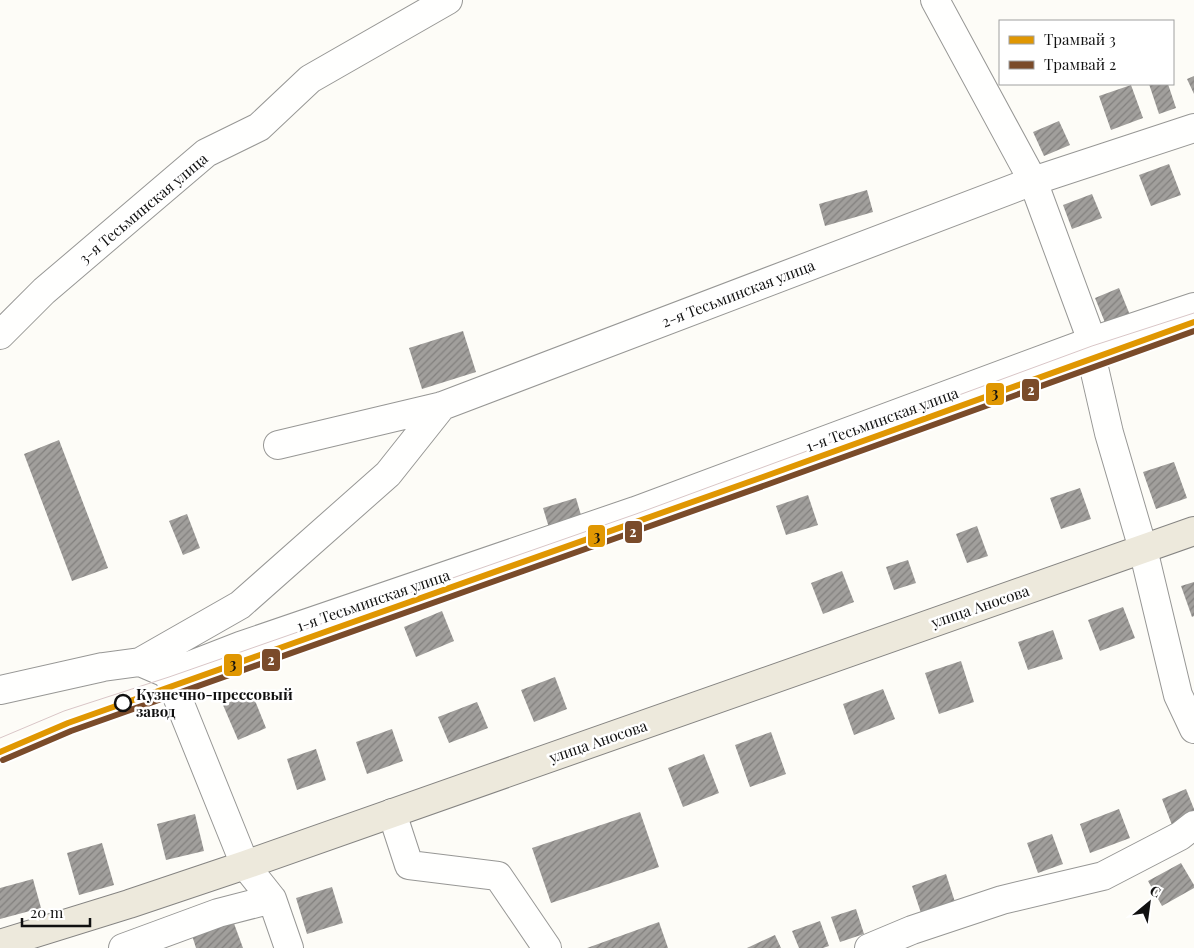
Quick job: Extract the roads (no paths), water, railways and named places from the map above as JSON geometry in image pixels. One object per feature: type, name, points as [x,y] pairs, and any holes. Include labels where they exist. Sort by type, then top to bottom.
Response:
[{"type":"main road","name":"улица Аносова","points":[[0,944],[129,904],[245,865],[1194,531]]},
{"type":"street","name":"3-я Тесьминская улица","points":[[0,335],[44,291],[206,153],[259,127],[310,79],[448,0]]},
{"type":"street","points":[[935,0],[1033,181],[1092,341],[1092,359],[1109,433],[1143,549],[1178,695],[1194,729]]},
{"type":"street","name":"2-я Тесьминская улица","points":[[278,445],[442,406],[1033,181],[1194,128]]},
{"type":"street","name":"1-я Тесьминская улица","points":[[168,674],[240,646],[634,511],[1092,341],[1194,307]]},
{"type":"street","points":[[0,690],[140,662],[240,605],[388,474],[442,406]]},
{"type":"street","points":[[140,662],[168,674],[245,865],[272,900],[289,948]]},
{"type":"street","points":[[392,813],[408,865],[498,876],[547,948]]},
{"type":"street","points":[[869,948],[912,930],[1002,900],[1103,876],[1180,836],[1194,825]]},
{"type":"street","points":[[123,948],[218,913],[272,900]]},
{"type":"tram line","points":[[0,738],[64,711],[169,677],[636,514],[1092,346],[1194,313]]},
{"type":"tram line","name":"3","points":[[0,752],[68,723],[1194,322]]},
{"type":"tram line","name":"2","points":[[3,760],[71,731],[1194,331]]},
{"type":"place","name":"Кузнечно-прессовый завод","points":[[123,703]]}]
